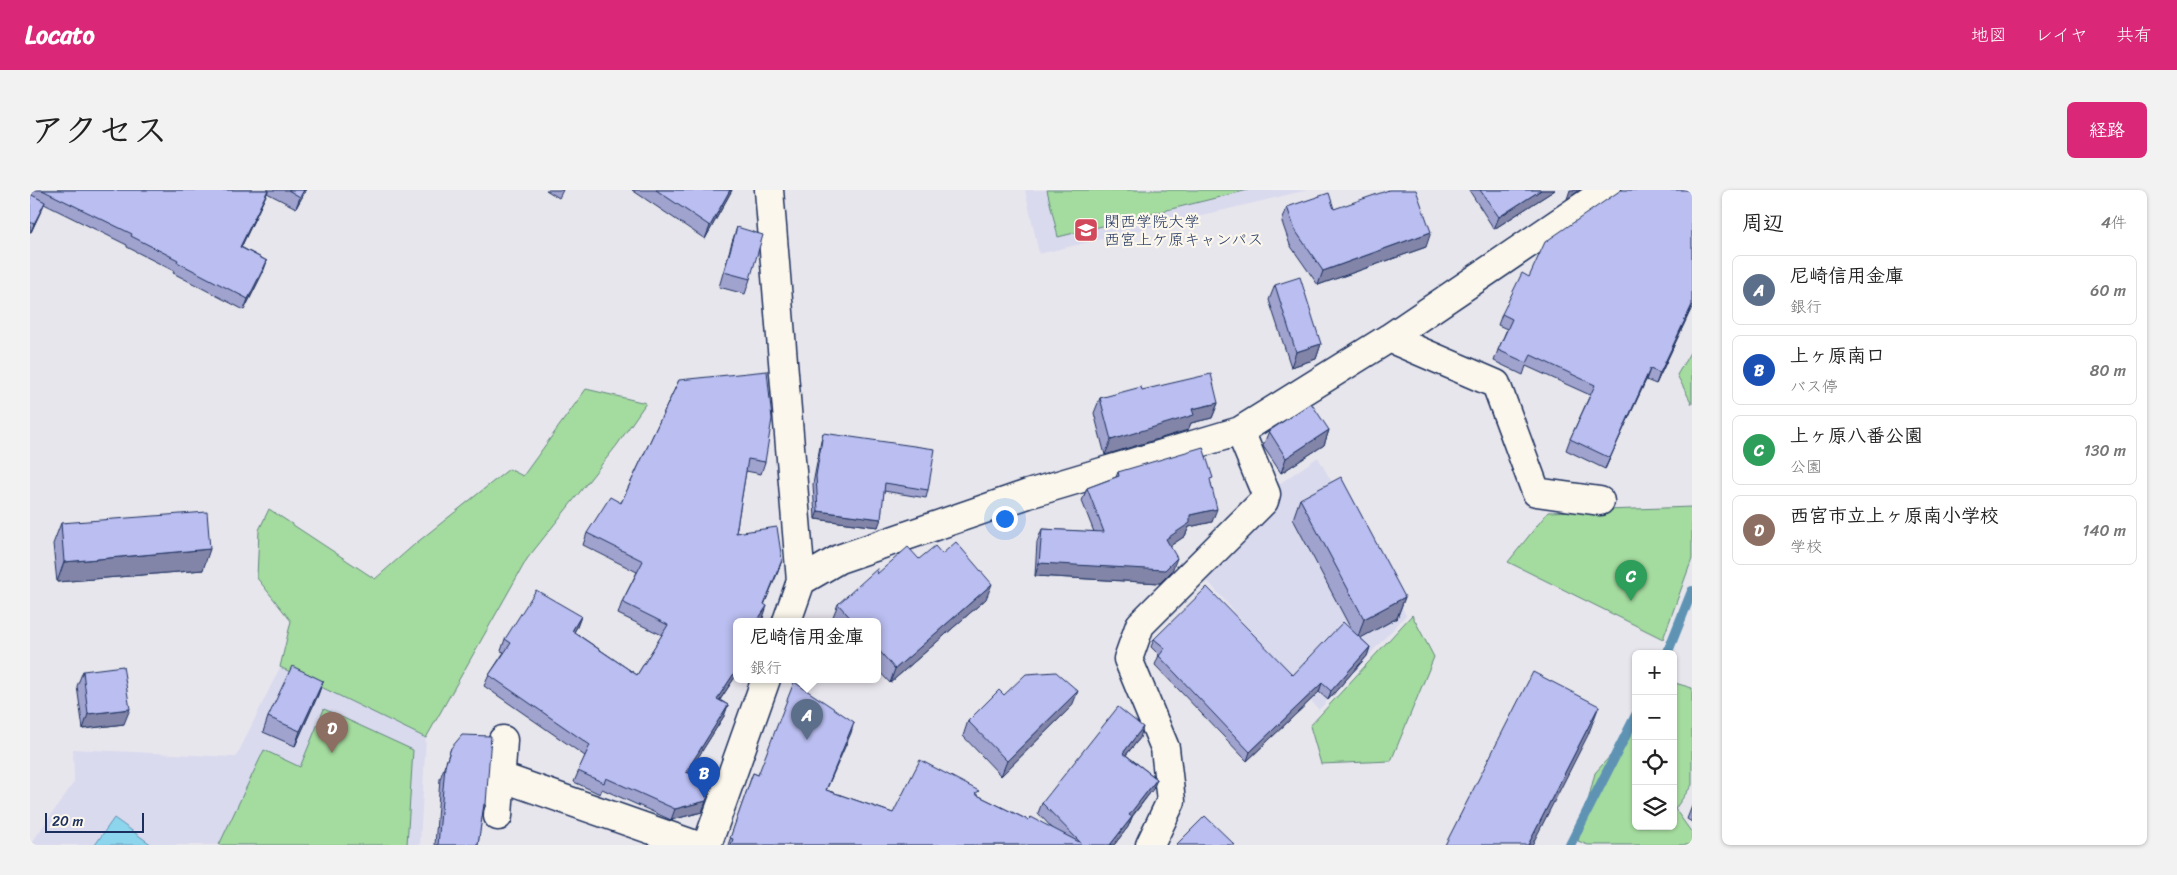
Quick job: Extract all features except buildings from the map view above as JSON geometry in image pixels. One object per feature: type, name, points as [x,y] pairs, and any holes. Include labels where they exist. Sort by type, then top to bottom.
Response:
[{"type":"street","points":[[769,190],[801,581],[788,618]]},
{"type":"street","points":[[801,581],[821,567],[1028,494],[1240,431],[1389,338],[1607,190]]},
{"type":"street","points":[[1389,338],[1496,384],[1536,492],[1600,501]]},
{"type":"street","points":[[1150,845],[1171,801],[1165,748],[1128,659],[1140,625],[1264,501],[1266,494],[1240,431]]},
{"type":"street","points":[[707,845],[765,683]]},
{"type":"street","points":[[498,816],[503,740]]},
{"type":"street","points":[[500,777],[695,845]]},
{"type":"shaded area","name":"関西学院大学 西宮上ケ原キャンパス","points":[[1025,190],[1308,190],[1039,254]]},
{"type":"shaded area","points":[[1318,457],[1406,615],[1319,710],[1205,578],[1281,499],[1276,486]]},
{"type":"shaded area","points":[[280,667],[426,738],[420,845],[30,845],[74,782],[73,749],[236,757]]},
{"type":"green space","points":[[1047,190],[1248,190],[1058,237]]},
{"type":"green space","points":[[1692,349],[1692,404],[1677,375]]},
{"type":"green space","points":[[586,389],[646,403],[617,445],[527,559],[426,738],[280,667],[291,621],[257,578],[259,530],[269,509],[375,579],[415,544],[509,469],[523,476]]},
{"type":"green space","points":[[1692,507],[1692,559],[1663,639],[1508,562],[1548,512]]},
{"type":"green space","points":[[1412,615],[1434,657],[1391,761],[1321,764],[1310,726]]},
{"type":"green space","points":[[1677,684],[1692,688],[1692,785],[1677,806]]},
{"type":"green space","points":[[324,709],[413,750],[407,845],[219,845],[264,750],[300,767]]},
{"type":"green space","points":[[1632,731],[1632,830],[1677,830],[1677,812],[1692,833],[1692,845],[1588,845],[1578,841],[1595,773]]},
{"type":"water","points":[[114,818],[152,845],[95,845]]},
{"type":"waterway","points":[[1669,650],[1692,591]]},
{"type":"waterway","points":[[1570,845],[1632,723]]},
{"type":"place","name":"関西学院大学 西宮上ケ原キャンパス","points":[[1086,230]]},
{"type":"place","name":"上ヶ原八番公園","points":[[1631,601]]},
{"type":"place","name":"尼崎信用金庫","points":[[807,740]]},
{"type":"place","name":"西宮市立上ヶ原南小学校","points":[[332,753]]},
{"type":"place","name":"上ヶ原南口","points":[[704,798]]}]
